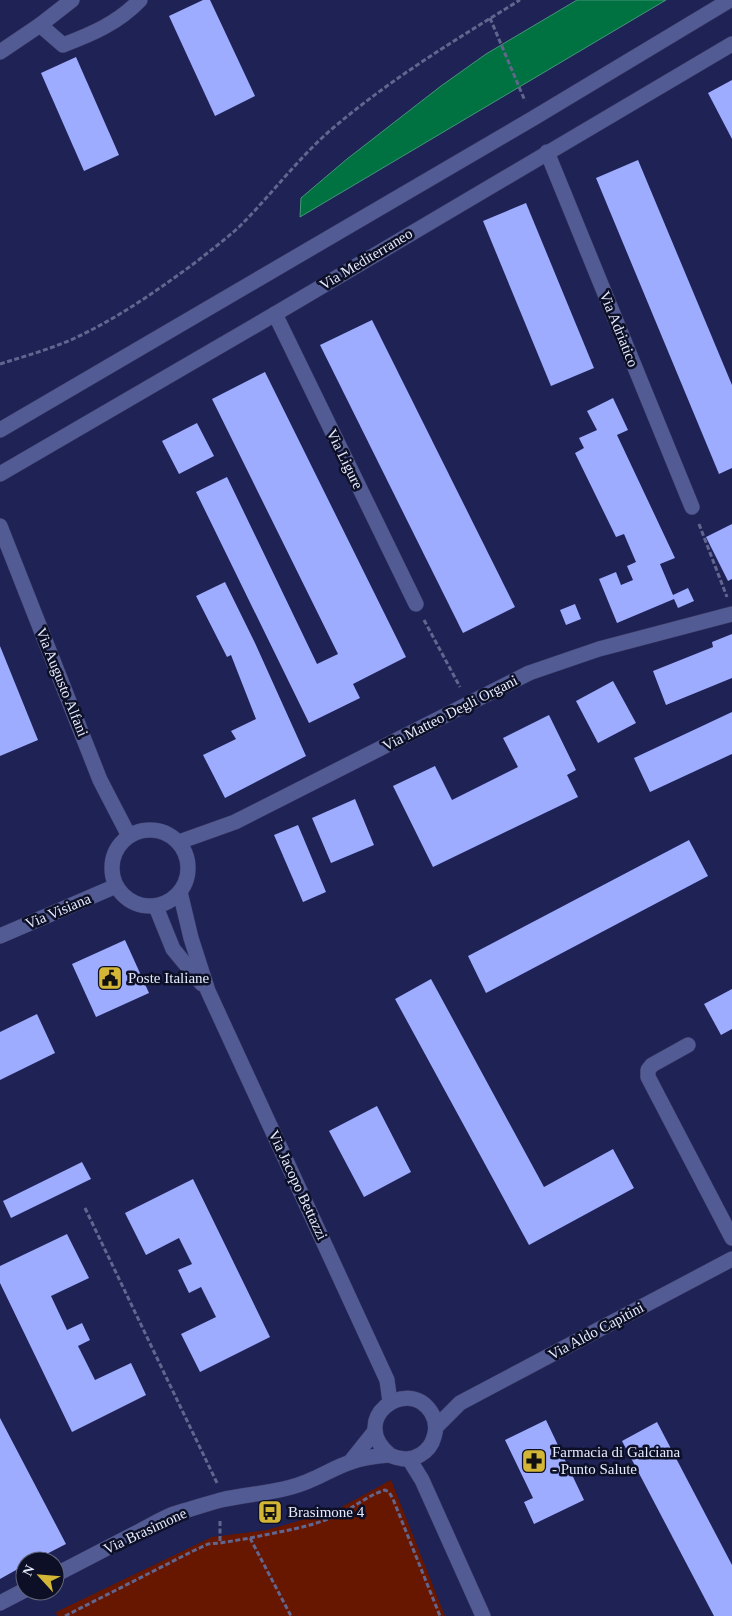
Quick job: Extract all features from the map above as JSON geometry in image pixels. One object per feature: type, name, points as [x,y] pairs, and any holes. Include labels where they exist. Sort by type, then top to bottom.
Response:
[{"type":"street","points":[[0,52],[40,25],[72,0]]},
{"type":"street","points":[[40,25],[63,45],[106,27],[140,0]]},
{"type":"street","points":[[0,430],[532,119],[730,0]]},
{"type":"street","name":"Via Mediterraneo","points":[[0,474],[732,44]]},
{"type":"street","name":"Via Adriatico","points":[[547,152],[692,507]]},
{"type":"street","name":"Via Ligure","points":[[275,314],[416,604]]},
{"type":"street","name":"Via Augusto Alfani","points":[[0,526],[100,780],[129,836]]},
{"type":"street","name":"Via Matteo Degli Organi","points":[[179,842],[235,822],[529,673],[730,608]]},
{"type":"street","points":[[150,830],[161,831],[179,842],[185,852],[189,873],[186,883],[180,892],[165,904],[144,907],[133,903],[123,896],[112,876],[112,864],[115,853],[121,843],[139,831],[150,830]]},
{"type":"street","name":"Via Visiana","points":[[0,936],[116,886]]},
{"type":"street","name":"Via Jacopo Bettazzi","points":[[180,892],[191,938],[208,991],[387,1380],[390,1402]]},
{"type":"street","name":"Via Jacopo Bettazzi","points":[[156,906],[173,949],[208,991]]},
{"type":"street","points":[[688,1045],[652,1065],[648,1070],[648,1077],[732,1238]]},
{"type":"street","name":"Via Aldo Capitini","points":[[436,1427],[460,1403],[732,1259]]},
{"type":"street","name":"Via Jacopo Bettazzi","points":[[387,1380],[406,1398],[415,1399],[423,1403]]},
{"type":"street","points":[[406,1398],[390,1402],[378,1414],[375,1431],[377,1441],[382,1449],[390,1455],[399,1458],[416,1456],[433,1441],[436,1427],[434,1418],[430,1410],[423,1403]]},
{"type":"street","name":"Via Aldo Capitini","points":[[423,1403],[460,1403]]},
{"type":"street","name":"Via Brasimone","points":[[352,1461],[375,1431]]},
{"type":"street","name":"Via Brasimone","points":[[65,1570],[174,1514],[221,1500],[299,1486],[352,1461],[390,1455]]},
{"type":"street","points":[[416,1456],[422,1480],[483,1616]]},
{"type":"street","points":[[0,1603],[15,1595]]},
{"type":"path","points":[[0,364],[40,352],[75,338],[119,313],[184,271],[239,227],[304,155],[332,128],[402,74],[520,0]]},
{"type":"path","points":[[490,18],[522,94]]},
{"type":"path","points":[[692,507],[730,608]]},
{"type":"path","points":[[416,604],[468,703]]},
{"type":"path","points":[[85,1208],[214,1475],[221,1500],[220,1543]]},
{"type":"path","points":[[65,1616],[208,1544],[250,1538],[334,1517],[376,1493],[385,1490],[389,1492],[393,1499],[440,1616]]},
{"type":"path","points":[[250,1538],[291,1616]]},
{"type":"shaded area","points":[[577,0],[666,0],[300,217],[301,198],[347,159],[441,86],[486,54]]},
{"type":"shaded area","points":[[391,1480],[445,1616],[57,1616],[56,1612],[212,1537],[267,1530],[336,1510]]},
{"type":"building","points":[[203,0],[210,0],[255,96],[215,116],[169,16]]},
{"type":"building","points":[[76,57],[119,155],[84,171],[41,73]]},
{"type":"building","points":[[732,80],[732,139],[708,93]]},
{"type":"building","points":[[638,160],[732,385],[732,468],[719,474],[596,178]]},
{"type":"building","points":[[526,203],[594,368],[551,386],[483,221]]},
{"type":"building","points":[[372,320],[515,607],[463,633],[320,345]]},
{"type":"building","points":[[265,372],[406,657],[353,684],[360,698],[309,723],[196,492],[227,477],[317,664],[338,654],[212,399]]},
{"type":"building","points":[[613,398],[628,430],[617,435],[675,558],[660,564],[673,595],[688,588],[694,601],[678,608],[674,599],[617,623],[599,579],[616,572],[621,585],[633,580],[627,566],[636,562],[624,534],[616,537],[575,453],[584,448],[579,438],[597,430],[587,411]]},
{"type":"building","points":[[197,423],[214,456],[179,474],[162,441]]},
{"type":"building","points":[[732,524],[732,579],[728,581],[706,537]]},
{"type":"building","points":[[225,582],[306,756],[225,798],[203,755],[236,739],[231,731],[256,719],[231,655],[227,657],[196,596]]},
{"type":"building","points":[[575,604],[581,619],[566,625],[560,610]]},
{"type":"building","points":[[732,634],[732,678],[666,705],[653,671],[713,647],[712,642]]},
{"type":"building","points":[[0,646],[38,740],[0,756]]},
{"type":"building","points":[[613,681],[636,723],[598,743],[576,701]]},
{"type":"building","points":[[732,712],[732,754],[650,792],[634,758]]},
{"type":"building","points":[[549,715],[576,770],[567,775],[578,797],[433,867],[393,786],[435,766],[452,800],[518,767],[503,738]]},
{"type":"building","points":[[355,799],[374,845],[331,863],[312,818]]},
{"type":"building","points":[[298,825],[326,892],[303,902],[274,835]]},
{"type":"building","points":[[689,840],[708,876],[486,993],[468,956]]},
{"type":"building","name":"Poste Italiane","points":[[125,940],[149,993],[96,1017],[72,964]]},
{"type":"building","points":[[431,979],[544,1187],[613,1149],[634,1188],[529,1245],[395,999]]},
{"type":"building","points":[[732,989],[732,1029],[721,1035],[704,1004]]},
{"type":"building","points":[[37,1014],[55,1053],[0,1080],[0,1032]]},
{"type":"building","points":[[377,1106],[411,1172],[364,1197],[329,1131]]},
{"type":"building","points":[[82,1162],[91,1179],[11,1218],[3,1201]]},
{"type":"building","points":[[193,1179],[270,1337],[200,1372],[181,1334],[216,1317],[201,1287],[189,1293],[178,1270],[192,1264],[179,1238],[146,1255],[125,1213]]},
{"type":"building","points":[[67,1234],[89,1278],[51,1296],[67,1330],[82,1323],[90,1340],[78,1346],[95,1380],[131,1363],[146,1395],[72,1432],[0,1283],[0,1266]]},
{"type":"building","points":[[0,1418],[66,1544],[52,1551],[15,1551],[15,1571],[0,1579]]},
{"type":"building","points":[[546,1420],[584,1500],[534,1524],[524,1502],[533,1498],[505,1440]]},
{"type":"building","points":[[657,1422],[732,1565],[732,1616],[714,1616],[622,1441]]},
{"type":"place","name":"Poste Italiane","points":[[110,978]]},
{"type":"place","name":"Farmacia di Galciana - Punto Salute","points":[[534,1461]]},
{"type":"place","name":"Brasimone 4","points":[[270,1512]]}]
